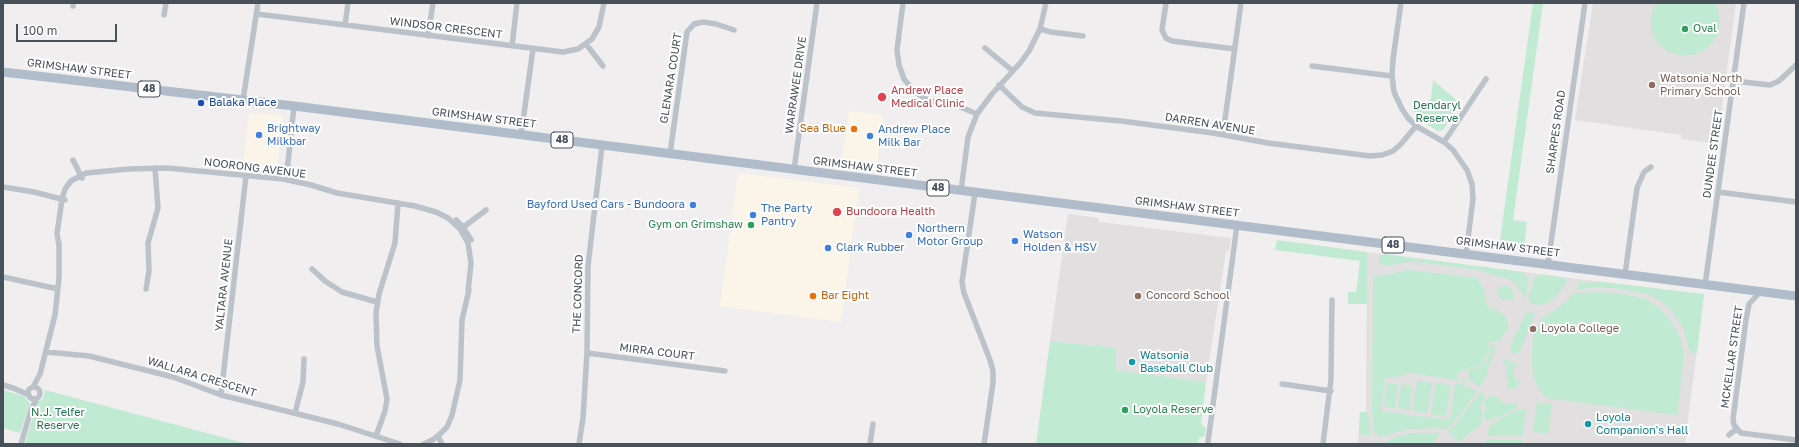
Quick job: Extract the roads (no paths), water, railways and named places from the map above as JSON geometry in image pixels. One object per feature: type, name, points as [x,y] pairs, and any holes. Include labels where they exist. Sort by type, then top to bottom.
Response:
[{"type":"main road","name":"GRIMSHAW STREET","points":[[3,72],[294,106],[1796,296]]},
{"type":"street","points":[[164,15],[166,3]]},
{"type":"street","points":[[243,100],[258,3]]},
{"type":"street","points":[[345,25],[348,3]]},
{"type":"street","points":[[428,36],[433,3]]},
{"type":"street","points":[[512,46],[518,3]]},
{"type":"street","name":"WINDSOR CRESCENT","points":[[257,14],[563,52],[578,49],[592,39],[600,27],[604,3]]},
{"type":"street","name":"WARRAWEE DRIVE","points":[[794,170],[817,3]]},
{"type":"street","points":[[903,3],[897,50],[899,65],[904,79],[913,90],[924,98],[943,105],[958,106],[977,114]]},
{"type":"street","points":[[961,191],[968,138],[977,114],[1028,51],[1040,29],[1046,3]]},
{"type":"street","points":[[1166,3],[1162,30],[1166,38],[1172,41],[1235,49]]},
{"type":"street","points":[[1223,134],[1241,3]]},
{"type":"street","points":[[1401,3],[1393,60],[1393,86],[1398,100],[1408,118],[1416,126],[1444,142],[1463,162],[1472,184],[1473,207],[1466,254]]},
{"type":"street","name":"SHARPES ROAD","points":[[1548,264],[1585,3]]},
{"type":"street","name":"DUNDEE STREET","points":[[1705,285],[1744,3]]},
{"type":"street","name":"GLENARA COURT","points":[[670,154],[687,32],[694,24],[703,22],[716,24],[734,30]]},
{"type":"street","points":[[1040,29],[1083,36]]},
{"type":"street","points":[[586,44],[603,66]]},
{"type":"street","points":[[985,48],[1013,71]]},
{"type":"street","points":[[521,135],[533,49]]},
{"type":"street","points":[[1312,66],[1392,76]]},
{"type":"street","points":[[1734,81],[1770,85],[1778,81],[1796,66]]},
{"type":"street","points":[[1444,142],[1486,79]]},
{"type":"street","name":"DARREN AVENUE","points":[[999,85],[1022,107],[1035,113],[1114,120],[1223,134],[1268,143],[1377,156],[1393,151],[1416,126]]},
{"type":"street","points":[[286,180],[294,106]]},
{"type":"street","name":"THE CONCORD","points":[[579,444],[583,418],[587,353],[588,266],[602,146]]},
{"type":"street","points":[[31,410],[29,396],[40,374],[55,315],[58,289],[58,234],[64,200],[68,185],[81,176],[73,160]]},
{"type":"street","points":[[1625,274],[1637,188],[1644,172],[1651,167]]},
{"type":"street","points":[[146,289],[149,272],[148,243],[158,208],[155,168]]},
{"type":"street","name":"NOORONG AVENUE","points":[[81,176],[92,172],[155,168],[286,180],[337,193],[415,206],[443,215],[462,228]]},
{"type":"street","name":"YALTARA AVENUE","points":[[222,395],[246,176]]},
{"type":"street","points":[[3,187],[34,192],[64,200]]},
{"type":"street","points":[[975,192],[962,282],[964,293],[993,371],[993,383],[984,444]]},
{"type":"street","points":[[1718,192],[1796,202]]},
{"type":"street","points":[[376,436],[385,411],[387,399],[376,333],[377,302],[393,250],[398,203]]},
{"type":"street","points":[[424,444],[436,440],[450,421],[458,392],[461,368],[462,320],[468,292],[471,257],[468,243],[462,228],[486,210]]},
{"type":"street","points":[[1208,442],[1237,225]]},
{"type":"street","points":[[312,269],[325,281],[342,292],[377,302]]},
{"type":"street","points":[[3,277],[58,289]]},
{"type":"street","name":"MCKELLAR STREET","points":[[1736,429],[1733,419],[1746,320],[1749,304],[1760,292]]},
{"type":"street","points":[[1323,444],[1331,391],[1332,300]]},
{"type":"street","name":"WALLARA CRESCENT","points":[[46,350],[89,356],[173,377],[222,395],[338,424],[400,444]]},
{"type":"street","name":"MIRRA COURT","points":[[587,353],[725,371]]},
{"type":"street","points":[[295,414],[303,382],[304,359]]},
{"type":"street","points":[[1282,384],[1331,391]]},
{"type":"street","points":[[3,385],[37,398]]},
{"type":"street","points":[[13,388],[34,388],[40,394],[31,410],[21,444]]},
{"type":"street","points":[[870,444],[873,424]]},
{"type":"street","points":[[1729,435],[1736,429],[1745,434],[1796,440]]},
{"type":"street","points":[[436,440],[442,444]]},
{"type":"place","name":"Oval","points":[[1685,29]]},
{"type":"place","name":"Watsonia North Primary School","points":[[1652,85]]},
{"type":"place","name":"Andrew Place Medical Clinic","points":[[882,97]]},
{"type":"place","name":"Balaka Place","points":[[201,103]]},
{"type":"place","name":"Sea Blue","points":[[854,129]]},
{"type":"place","name":"Brightway Milkbar","points":[[259,135]]},
{"type":"place","name":"Andrew Place Milk Bar","points":[[870,136]]},
{"type":"place","name":"Bayford Used Cars - Bundoora","points":[[693,205]]},
{"type":"place","name":"Bundoora Health","points":[[837,212]]},
{"type":"place","name":"The Party Pantry","points":[[753,215]]},
{"type":"place","name":"Gym on Grimshaw","points":[[751,225]]},
{"type":"place","name":"Northern Motor Group","points":[[909,235]]},
{"type":"place","name":"Watson Holden & HSV","points":[[1015,241]]},
{"type":"place","name":"Clark Rubber","points":[[828,248]]},
{"type":"place","name":"Bar Eight","points":[[813,296]]},
{"type":"place","name":"Concord School","points":[[1138,296]]},
{"type":"place","name":"Loyola College","points":[[1533,329]]},
{"type":"place","name":"Watsonia Baseball Club","points":[[1132,362]]},
{"type":"place","name":"Loyola Reserve","points":[[1125,410]]},
{"type":"place","name":"Loyola Companion's Hall","points":[[1588,424]]},
{"type":"park label","name":"Dendaryl Reserve","points":[[1437,112]]},
{"type":"park label","name":"N.J. Telfer Reserve","points":[[58,419]]}]
